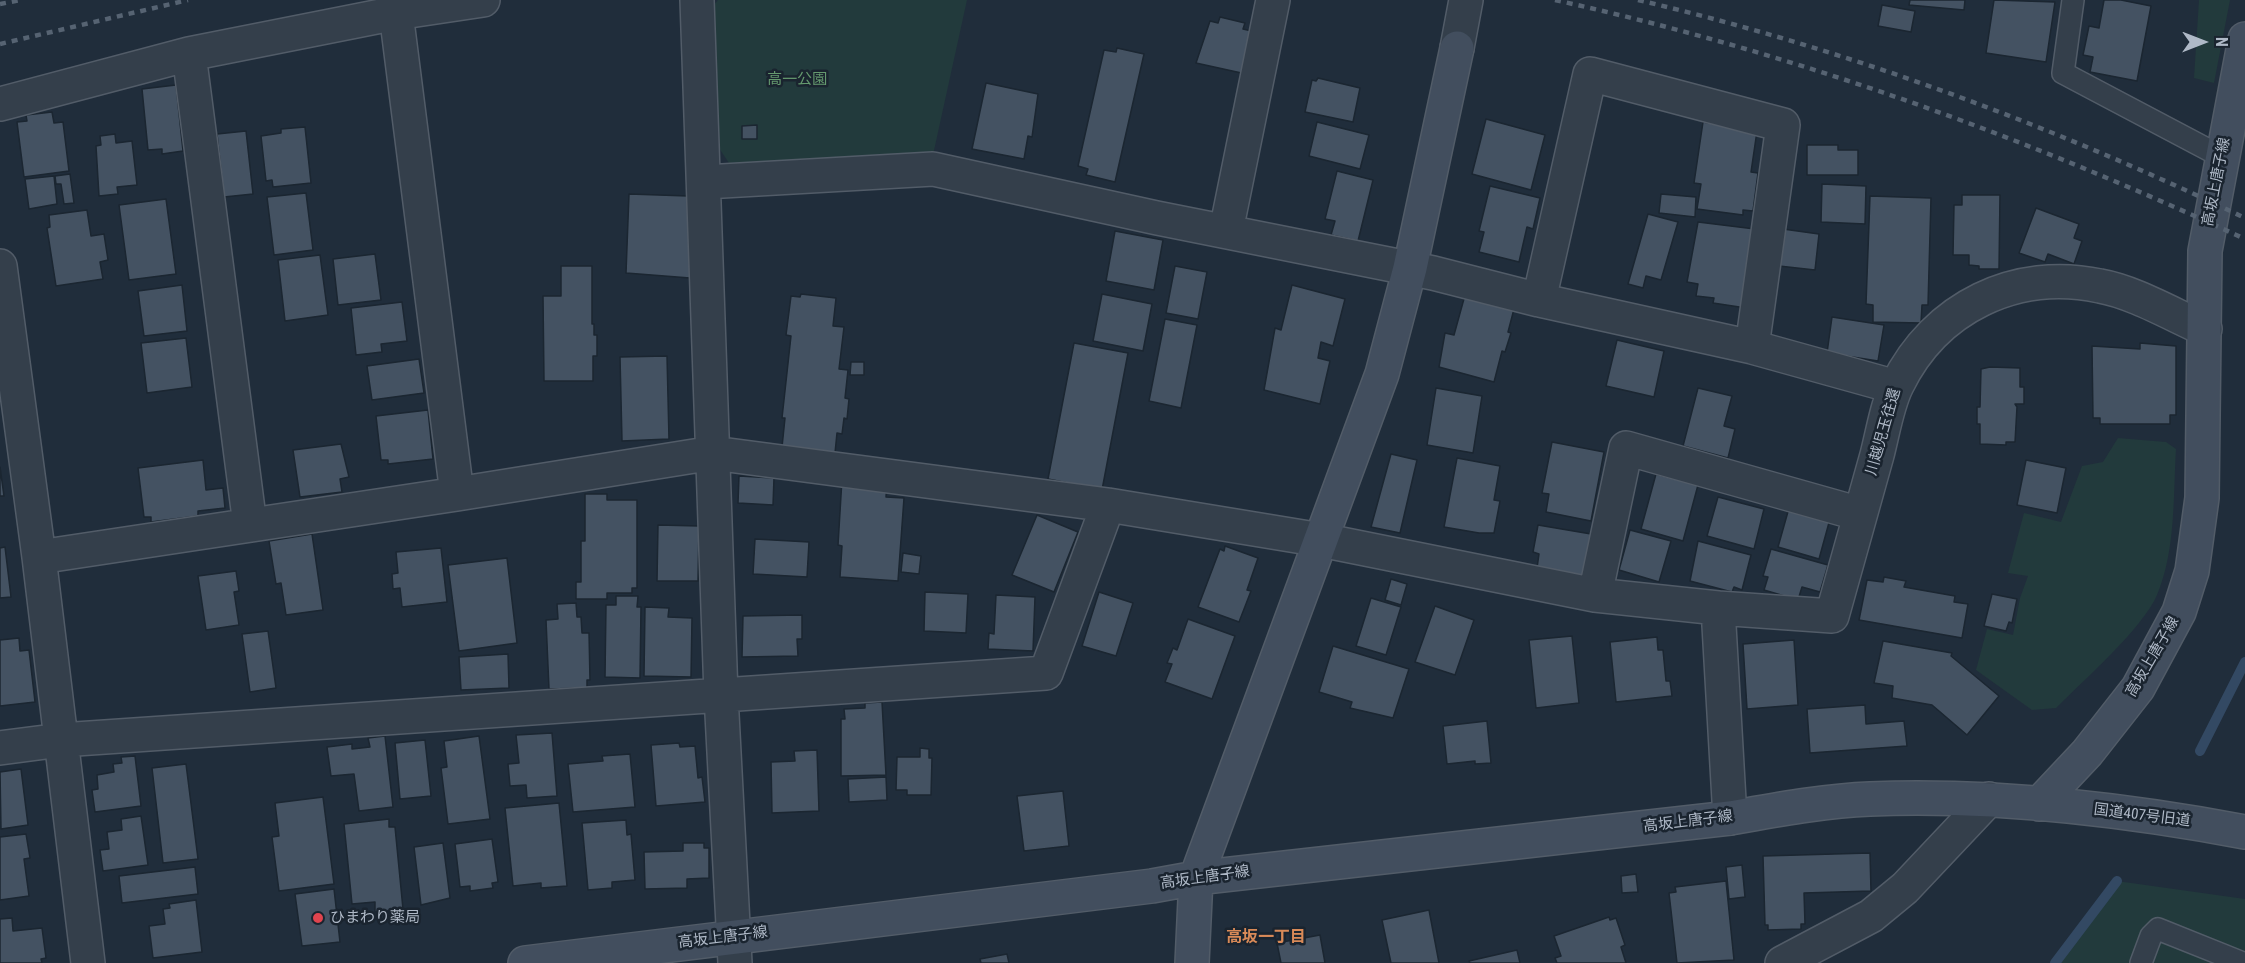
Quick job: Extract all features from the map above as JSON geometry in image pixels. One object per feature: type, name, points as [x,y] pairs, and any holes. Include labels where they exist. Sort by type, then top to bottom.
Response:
[{"type":"main road","name":"高坂上唐子線","points":[[525,963],[734,950],[1196,878],[1730,818],[1867,800],[1989,800],[2039,804],[2087,753],[2138,688],[2179,612],[2199,539],[2204,462],[2205,251],[2245,39]]},
{"type":"main road","points":[[1192,963],[1196,878],[1382,374],[1410,268],[1457,48]]},
{"type":"main road","name":"国道407号旧道","points":[[2039,804],[2191,822],[2245,832]]},
{"type":"street","points":[[0,104],[189,54],[396,13],[483,0]]},
{"type":"street","points":[[697,0],[721,695],[734,950]]},
{"type":"street","points":[[1226,231],[1274,0]]},
{"type":"street","points":[[1457,48],[1466,0]]},
{"type":"street","points":[[396,13],[457,494]]},
{"type":"street","points":[[189,54],[250,525]]},
{"type":"street","points":[[1539,300],[1590,75],[1783,125],[1752,347]]},
{"type":"street","points":[[705,182],[933,169],[1410,268],[1539,300],[1752,347],[1896,387]]},
{"type":"street","points":[[0,266],[39,556],[88,963]]},
{"type":"street","name":"川越児玉往還","points":[[1719,608],[1832,616],[1896,387],[1917,350],[1951,317],[1986,295],[2031,284],[2068,281],[2102,286],[2205,329]]},
{"type":"street","points":[[1595,595],[1626,448],[1860,514]]},
{"type":"street","points":[[39,556],[457,494],[713,453],[1108,505],[1321,540],[1595,595],[1719,608],[1730,818]]},
{"type":"street","points":[[0,748],[61,740],[1046,673],[1108,505]]},
{"type":"street","points":[[1782,963],[1880,909],[1905,888],[1989,800]]},
{"type":"lane","points":[[2073,0],[2063,73],[2222,157]]},
{"type":"lane","points":[[2141,963],[2151,936],[2158,929],[2243,963]]},
{"type":"green space","name":"高一公園","points":[[718,0],[967,0],[933,155],[729,163],[719,148],[713,6]]},
{"type":"green space","points":[[2199,0],[2230,0],[2214,83],[2194,78]]},
{"type":"green space","points":[[2118,438],[2166,442],[2176,449],[2171,542],[2163,578],[2150,608],[2111,654],[2056,708],[2032,710],[1976,670],[1987,629],[2013,635],[2020,598],[2028,576],[2008,573],[2024,513],[2061,522],[2082,466],[2103,462]]},
{"type":"green space","points":[[2117,881],[2245,899],[2245,963],[2055,963]]},
{"type":"building","points":[[1910,0],[1965,0],[1964,10],[1909,5]]},
{"type":"building","points":[[1994,0],[2055,2],[2046,62],[1986,53]]},
{"type":"building","points":[[2104,0],[2121,0],[2151,6],[2137,81],[2090,72],[2093,57],[2083,55],[2089,26],[2099,28]]},
{"type":"building","points":[[1882,5],[1915,11],[1911,32],[1878,26]]},
{"type":"building","points":[[1220,17],[1245,23],[1243,29],[1256,32],[1246,74],[1196,63],[1210,21],[1218,23]]},
{"type":"building","points":[[1117,48],[1144,54],[1115,182],[1086,175],[1088,169],[1078,166],[1104,50],[1116,52]]},
{"type":"building","points":[[1318,78],[1360,88],[1353,122],[1305,112],[1312,80],[1316,81]]},
{"type":"building","points":[[986,83],[1038,94],[1032,137],[1028,136],[1024,159],[972,149]]},
{"type":"building","points":[[176,85],[183,151],[162,154],[162,149],[148,150],[142,89]]},
{"type":"building","points":[[52,112],[54,123],[63,122],[69,171],[24,177],[17,122],[27,121],[26,115]]},
{"type":"building","points":[[1486,119],[1545,135],[1531,190],[1472,174]]},
{"type":"building","points":[[1317,122],[1369,135],[1360,169],[1309,156]]},
{"type":"building","points":[[1703,122],[1757,131],[1751,172],[1758,173],[1753,211],[1743,210],[1743,215],[1697,209],[1701,184],[1694,183]]},
{"type":"building","points":[[757,125],[757,139],[742,139],[742,126]]},
{"type":"building","points":[[305,127],[311,183],[273,187],[272,180],[266,181],[261,136],[281,133],[281,129]]},
{"type":"building","points":[[246,131],[253,194],[224,197],[217,134]]},
{"type":"building","points":[[115,134],[116,143],[132,141],[137,185],[117,187],[118,194],[99,196],[96,146],[101,145],[100,136]]},
{"type":"building","points":[[1807,145],[1838,145],[1838,150],[1858,150],[1858,175],[1807,175]]},
{"type":"building","points":[[1337,171],[1373,180],[1358,241],[1331,235],[1335,221],[1325,219]]},
{"type":"building","points":[[70,174],[74,203],[64,204],[61,184],[56,184],[55,176]]},
{"type":"building","points":[[54,176],[57,204],[29,209],[25,179]]},
{"type":"building","points":[[1822,184],[1866,186],[1865,224],[1821,222]]},
{"type":"building","points":[[1490,186],[1540,198],[1533,229],[1527,227],[1519,262],[1479,252],[1484,232],[1479,231]]},
{"type":"building","points":[[306,193],[313,250],[274,255],[267,197]]},
{"type":"building","points":[[629,194],[688,196],[690,278],[626,273]]},
{"type":"building","points":[[1661,194],[1696,197],[1695,217],[1659,213]]},
{"type":"building","points":[[1962,195],[2000,195],[1999,269],[1979,269],[1979,266],[1969,265],[1969,255],[1953,255],[1954,205],[1962,205]]},
{"type":"building","points":[[1870,196],[1931,198],[1928,305],[1922,305],[1921,323],[1873,322],[1873,305],[1866,304]]},
{"type":"building","points":[[166,199],[176,274],[129,280],[119,205]]},
{"type":"building","points":[[2036,208],[2079,224],[2074,238],[2082,241],[2074,264],[2048,254],[2045,262],[2019,253]]},
{"type":"building","points":[[87,210],[91,236],[104,234],[108,260],[100,262],[103,279],[56,286],[47,228],[50,227],[49,215]]},
{"type":"building","points":[[1648,214],[1678,222],[1661,280],[1646,276],[1643,288],[1628,284]]},
{"type":"building","points":[[1698,222],[1755,229],[1746,308],[1713,303],[1714,298],[1696,296],[1698,284],[1687,282]]},
{"type":"building","points":[[1783,229],[1819,234],[1815,270],[1779,266]]},
{"type":"building","points":[[1115,231],[1163,240],[1154,290],[1106,281]]},
{"type":"building","points":[[375,254],[381,300],[338,305],[333,259]]},
{"type":"building","points":[[320,255],[328,315],[285,321],[278,260]]},
{"type":"building","points":[[561,266],[592,266],[592,324],[594,324],[594,335],[597,335],[597,356],[593,356],[593,381],[544,381],[543,296],[561,296]]},
{"type":"building","points":[[1175,266],[1207,272],[1198,319],[1166,313]]},
{"type":"building","points":[[182,285],[187,331],[144,336],[138,291]]},
{"type":"building","points":[[1292,285],[1345,299],[1333,346],[1321,342],[1318,358],[1330,361],[1320,404],[1264,390],[1275,328],[1281,330]]},
{"type":"building","points":[[801,294],[836,298],[833,326],[844,327],[839,369],[848,370],[845,398],[849,399],[847,419],[844,418],[842,434],[837,433],[835,453],[782,447],[785,418],[782,418],[791,336],[786,335],[791,296],[800,297]]},
{"type":"building","points":[[1102,294],[1152,304],[1143,351],[1093,341]]},
{"type":"building","points":[[1465,295],[1514,309],[1508,332],[1511,333],[1505,352],[1502,351],[1494,382],[1439,367],[1445,333],[1454,335]]},
{"type":"building","points":[[402,302],[407,341],[381,344],[382,352],[356,355],[351,308]]},
{"type":"building","points":[[1832,317],[1884,325],[1878,361],[1827,353]]},
{"type":"building","points":[[1165,319],[1197,325],[1181,408],[1149,401]]},
{"type":"building","points":[[186,338],[192,387],[147,393],[141,343]]},
{"type":"building","points":[[1617,340],[1664,351],[1654,397],[1606,386]]},
{"type":"building","points":[[1074,343],[1128,353],[1102,490],[1048,479]]},
{"type":"building","points":[[2140,343],[2176,346],[2176,415],[2170,415],[2170,424],[2100,424],[2100,418],[2093,418],[2092,346],[2140,349]]},
{"type":"building","points":[[667,356],[669,439],[622,441],[620,357]]},
{"type":"building","points":[[419,359],[424,393],[372,400],[367,366]]},
{"type":"building","points":[[851,362],[864,362],[864,375],[850,375]]},
{"type":"building","points":[[2020,368],[2020,387],[2024,387],[2024,404],[2015,404],[2017,407],[2015,442],[2006,442],[2006,445],[1980,444],[1977,407],[1980,407],[1981,369]]},
{"type":"building","points":[[1436,388],[1482,396],[1473,453],[1427,445]]},
{"type":"building","points":[[1698,388],[1732,396],[1724,426],[1735,429],[1728,458],[1683,446]]},
{"type":"building","points":[[428,410],[433,459],[388,464],[388,460],[381,460],[376,416]]},
{"type":"building","points":[[1552,442],[1604,452],[1591,521],[1546,512],[1549,494],[1542,493]]},
{"type":"building","points":[[341,444],[349,477],[340,479],[342,492],[300,497],[293,450]]},
{"type":"building","points":[[1391,454],[1417,460],[1400,533],[1371,527]]},
{"type":"building","points":[[1457,458],[1500,466],[1494,500],[1500,501],[1494,533],[1444,527]]},
{"type":"building","points":[[203,460],[206,490],[223,488],[225,508],[198,511],[198,516],[151,522],[151,517],[144,517],[138,468]]},
{"type":"building","points":[[2026,460],[2066,468],[2057,513],[2017,505]]},
{"type":"building","points":[[0,467],[4,496],[0,496]]},
{"type":"building","points":[[1656,474],[1698,485],[1683,541],[1641,529]]},
{"type":"building","points":[[739,476],[774,478],[773,505],[738,503]]},
{"type":"building","points":[[842,479],[887,482],[886,497],[904,498],[898,581],[840,577],[842,546],[838,545]]},
{"type":"building","points":[[585,494],[607,494],[607,500],[637,500],[637,588],[632,588],[632,593],[607,593],[607,599],[576,599],[576,582],[581,582],[581,541],[585,541]]},
{"type":"building","points":[[1718,497],[1764,509],[1754,549],[1707,536]]},
{"type":"building","points":[[1789,508],[1830,519],[1819,559],[1778,547]]},
{"type":"building","points":[[1037,515],[1078,532],[1054,592],[1012,575]]},
{"type":"building","points":[[658,525],[699,526],[698,581],[657,581]]},
{"type":"building","points":[[1538,525],[1597,535],[1584,576],[1537,568],[1539,554],[1533,552]]},
{"type":"building","points":[[1630,530],[1671,541],[1659,582],[1619,570]]},
{"type":"building","points":[[312,534],[323,610],[286,615],[281,583],[276,584],[269,541]]},
{"type":"building","points":[[755,539],[809,542],[807,577],[753,574]]},
{"type":"building","points":[[1698,541],[1751,555],[1742,590],[1734,587],[1732,592],[1690,581]]},
{"type":"building","points":[[1225,546],[1258,558],[1247,590],[1251,591],[1239,622],[1198,607],[1220,549],[1224,551]]},
{"type":"building","points":[[5,547],[11,597],[0,598],[0,548]]},
{"type":"building","points":[[441,548],[447,602],[402,607],[400,588],[393,589],[392,574],[398,573],[396,552]]},
{"type":"building","points":[[1771,549],[1828,565],[1820,592],[1802,587],[1798,600],[1764,590],[1768,577],[1763,576]]},
{"type":"building","points":[[903,553],[921,556],[919,574],[901,572]]},
{"type":"building","points":[[507,558],[517,643],[459,651],[448,565]]},
{"type":"building","points":[[236,571],[239,591],[234,592],[239,625],[206,630],[198,576]]},
{"type":"building","points":[[1884,577],[1906,581],[1904,587],[1955,596],[1954,602],[1968,604],[1962,638],[1859,620],[1867,580],[1883,582]]},
{"type":"building","points":[[1391,579],[1407,584],[1401,605],[1385,600]]},
{"type":"building","points":[[925,592],[968,594],[966,633],[924,631]]},
{"type":"building","points":[[1099,592],[1133,603],[1116,656],[1082,646]]},
{"type":"building","points":[[1992,594],[2017,599],[2012,623],[2009,622],[2006,631],[1984,626]]},
{"type":"building","points":[[996,595],[1035,597],[1033,651],[988,649],[989,633],[994,634]]},
{"type":"building","points":[[616,596],[638,596],[637,607],[641,607],[640,678],[605,677],[606,605],[616,605]]},
{"type":"building","points":[[1371,598],[1401,607],[1386,655],[1356,646]]},
{"type":"building","points":[[576,603],[577,617],[581,617],[582,633],[589,633],[590,680],[587,680],[587,688],[549,689],[546,620],[558,619],[557,604]]},
{"type":"building","points":[[1435,606],[1474,620],[1455,675],[1415,662]]},
{"type":"building","points":[[645,607],[669,608],[668,617],[692,618],[691,677],[644,676]]},
{"type":"building","points":[[802,615],[802,639],[797,639],[798,656],[742,657],[743,616]]},
{"type":"building","points":[[1188,619],[1235,636],[1212,699],[1165,682],[1172,664],[1167,663],[1173,648],[1177,650]]},
{"type":"building","points":[[268,631],[276,688],[250,692],[242,634]]},
{"type":"building","points":[[1572,636],[1579,703],[1536,708],[1529,640]]},
{"type":"building","points":[[1657,637],[1658,650],[1663,650],[1666,681],[1670,681],[1672,696],[1616,702],[1610,642]]},
{"type":"building","points":[[19,638],[20,651],[29,650],[35,702],[0,706],[0,640]]},
{"type":"building","points":[[1794,640],[1798,705],[1747,709],[1743,644]]},
{"type":"building","points":[[1883,641],[1952,653],[1951,656],[1999,696],[1967,735],[1932,705],[1892,698],[1893,686],[1874,683]]},
{"type":"building","points":[[1333,646],[1409,669],[1393,718],[1350,708],[1352,702],[1319,692]]},
{"type":"building","points":[[508,654],[509,688],[461,690],[459,657]]},
{"type":"building","points":[[882,702],[886,775],[841,776],[841,719],[845,719],[844,709],[865,708],[865,703]]},
{"type":"building","points":[[1865,705],[1866,724],[1904,721],[1907,746],[1810,753],[1807,709]]},
{"type":"building","points":[[1487,721],[1491,763],[1475,764],[1475,761],[1447,764],[1443,726]]},
{"type":"building","points":[[552,733],[557,796],[527,798],[526,785],[510,786],[508,764],[519,763],[516,735]]},
{"type":"building","points":[[385,736],[393,807],[359,811],[354,774],[331,776],[327,747],[352,744],[352,749],[370,747],[368,738]]},
{"type":"building","points":[[479,736],[490,819],[448,824],[441,768],[447,767],[444,741]]},
{"type":"building","points":[[425,740],[431,796],[400,799],[395,743]]},
{"type":"building","points":[[679,743],[680,747],[695,746],[698,778],[702,777],[705,802],[656,806],[651,745]]},
{"type":"building","points":[[920,748],[929,749],[929,758],[932,758],[931,795],[907,795],[907,790],[896,790],[897,757],[920,757]]},
{"type":"building","points":[[817,750],[819,811],[772,813],[771,762],[795,761],[794,751]]},
{"type":"building","points":[[630,754],[635,807],[573,812],[568,764],[603,761],[602,756]]},
{"type":"building","points":[[135,756],[141,806],[95,812],[92,790],[98,789],[97,775],[114,772],[113,764],[122,763],[121,757]]},
{"type":"building","points":[[186,764],[198,859],[163,863],[152,768]]},
{"type":"building","points":[[21,769],[28,825],[1,829],[0,772]]},
{"type":"building","points":[[886,777],[887,800],[849,802],[848,779]]},
{"type":"building","points":[[1063,791],[1069,846],[1024,851],[1017,796]]},
{"type":"building","points":[[323,797],[334,884],[279,891],[272,837],[279,836],[275,803]]},
{"type":"building","points":[[559,803],[567,886],[541,888],[541,883],[513,886],[505,808]]},
{"type":"building","points":[[141,816],[148,865],[103,871],[100,850],[109,849],[107,832],[122,830],[121,819]]},
{"type":"building","points":[[389,819],[389,827],[395,827],[403,909],[375,912],[375,902],[352,904],[344,824]]},
{"type":"building","points":[[626,820],[627,835],[631,834],[635,880],[612,882],[612,888],[588,890],[582,823]]},
{"type":"building","points":[[26,834],[30,858],[24,859],[29,896],[0,900],[0,837]]},
{"type":"building","points":[[492,839],[498,882],[492,883],[493,888],[470,891],[470,886],[460,887],[455,844]]},
{"type":"building","points":[[443,843],[450,898],[421,905],[414,847]]},
{"type":"building","points":[[683,843],[704,843],[704,848],[709,848],[709,878],[687,879],[687,888],[645,889],[644,852],[683,851]]},
{"type":"building","points":[[1870,853],[1871,891],[1804,893],[1805,924],[1801,924],[1801,929],[1768,930],[1768,925],[1765,925],[1763,856]]},
{"type":"building","points":[[1742,865],[1745,897],[1729,899],[1726,867]]},
{"type":"building","points":[[195,867],[198,894],[122,903],[119,876]]},
{"type":"building","points":[[1636,874],[1638,892],[1622,893],[1621,876]]},
{"type":"building","points":[[1726,881],[1734,960],[1677,963],[1669,893],[1676,892],[1675,887]]},
{"type":"building","name":"ひまわり薬局","points":[[334,889],[340,942],[302,946],[295,894]]},
{"type":"building","points":[[196,900],[202,952],[153,958],[149,926],[165,924],[163,909],[170,908],[169,904]]},
{"type":"building","points":[[1429,910],[1439,963],[1391,963],[1382,920]]},
{"type":"building","points":[[1609,917],[1610,920],[1616,918],[1625,945],[1621,947],[1626,963],[1557,963],[1555,958],[1561,956],[1554,936]]},
{"type":"building","points":[[12,918],[13,931],[42,928],[46,958],[41,959],[42,963],[0,963],[0,919]]},
{"type":"building","points":[[1320,935],[1325,963],[1281,963],[1277,943]]},
{"type":"building","points":[[1517,950],[1520,963],[1470,963],[1469,961]]},
{"type":"building","points":[[1007,954],[1009,963],[981,963],[980,959]]},
{"type":"waterway","points":[[2200,751],[2245,662]]},
{"type":"waterway","points":[[2055,963],[2117,881]]},
{"type":"railway","points":[[0,4],[21,0]]},
{"type":"railway","points":[[0,44],[188,0]]},
{"type":"railway","points":[[1555,0],[1733,45],[1907,101],[2077,166],[2245,239]]},
{"type":"railway","points":[[1638,0],[1794,42],[1947,92],[2098,152],[2245,218]]},
{"type":"place","name":"ひまわり薬局","points":[[318,918]]},
{"type":"district","name":"高坂一丁目","points":[[1266,938]]}]
